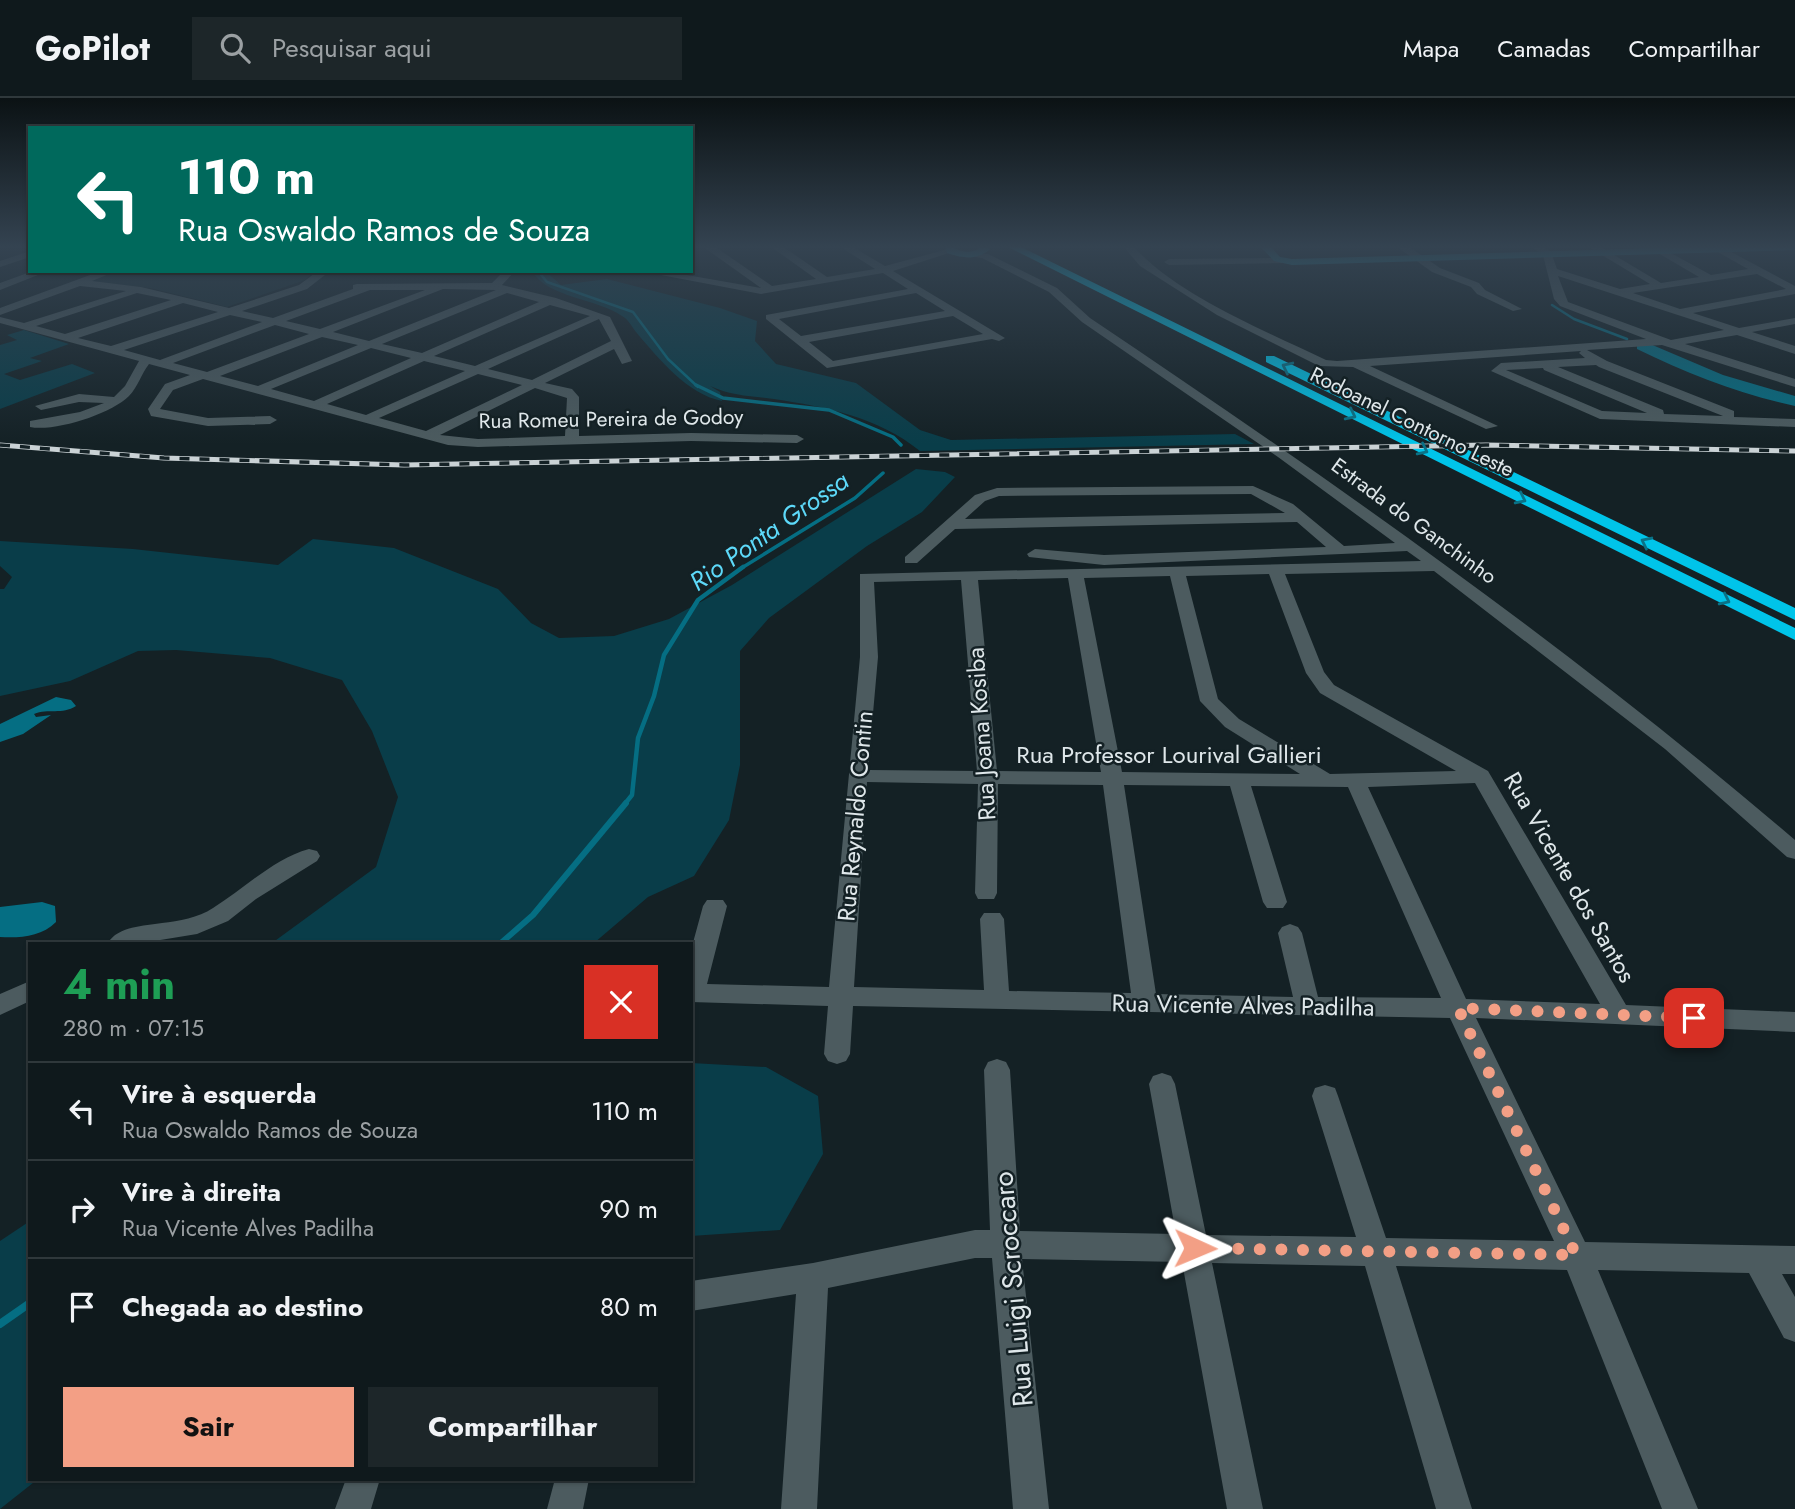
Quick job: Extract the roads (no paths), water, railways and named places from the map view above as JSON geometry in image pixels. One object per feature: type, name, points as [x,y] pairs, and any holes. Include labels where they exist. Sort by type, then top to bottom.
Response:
[{"type":"highway","name":"Rodoanel Contorno Leste","points":[[1144,312],[1795,635]]},
{"type":"highway","points":[[1172,312],[1216,333]]},
{"type":"highway","name":"Rodoanel Contorno Leste","points":[[1253,351],[1795,615]]},
{"type":"street","points":[[23,327],[71,312]]},
{"type":"street","points":[[65,338],[147,312]]},
{"type":"street","points":[[112,350],[225,312]]},
{"type":"street","points":[[237,312],[536,383],[572,394],[572,441]]},
{"type":"street","points":[[162,363],[299,312]]},
{"type":"street","points":[[270,421],[208,422],[156,413],[154,409],[169,387],[375,312]]},
{"type":"street","points":[[259,390],[447,312]]},
{"type":"street","points":[[315,405],[526,312]]},
{"type":"street","points":[[590,312],[606,319],[626,360]]},
{"type":"street","points":[[798,312],[770,317],[799,340],[831,365],[999,338],[955,312],[799,340]]},
{"type":"street","name":"Estrada do Ganchinho","points":[[1076,312],[1283,454],[1438,566],[1672,745],[1795,852]]},
{"type":"street","points":[[1219,312],[1323,363],[1355,364],[1574,346],[1667,342],[1795,321]]},
{"type":"street","points":[[1585,312],[1667,342],[1795,383]]},
{"type":"street","points":[[1678,312],[1795,350]]},
{"type":"street","points":[[367,419],[600,315]]},
{"type":"street","name":"Rua Romeu Pereira de Godoy","points":[[0,320],[425,436],[478,443],[797,439]]},
{"type":"street","points":[[425,436],[617,343]]},
{"type":"street","points":[[1574,346],[1596,361],[1744,420]]},
{"type":"street","points":[[35,424],[75,416],[115,400],[127,391],[142,363],[148,359]]},
{"type":"street","points":[[1596,361],[1501,367],[1497,371],[1601,415],[1795,423]]},
{"type":"street","points":[[1355,364],[1491,426]]},
{"type":"street","points":[[1543,365],[1667,417]]},
{"type":"street","points":[[41,406],[79,398],[115,400]]},
{"type":"street","points":[[911,560],[980,498],[997,492],[1239,488],[1264,493],[1299,517],[1355,547]]},
{"type":"street","points":[[953,524],[1299,517]]},
{"type":"street","points":[[1035,554],[1056,559],[1092,560],[1355,547],[1404,541]]},
{"type":"street","points":[[969,575],[1076,576],[1438,566]]},
{"type":"street","name":"Rua Vicente dos Santos","points":[[1276,571],[1315,673],[1328,688],[1481,776],[1619,1015]]},
{"type":"street","points":[[1177,573],[1209,701],[1232,723],[1326,781]]},
{"type":"street","name":"Rua Reynaldo Contin","points":[[838,1054],[857,776],[869,657],[866,578],[969,575]]},
{"type":"street","name":"Rua Joana Kosiba","points":[[969,575],[988,779],[986,893]]},
{"type":"street","points":[[1076,576],[1113,780],[1145,1004]]},
{"type":"street","name":"Rua Professor Lourival Gallieri","points":[[857,776],[1355,781],[1481,776]]},
{"type":"street","points":[[1239,781],[1275,902]]},
{"type":"street","points":[[1355,781],[1458,1008],[1576,1255],[1680,1509]]},
{"type":"street","points":[[122,942],[133,936],[189,928],[220,915],[248,893],[309,856]]},
{"type":"street","points":[[693,989],[715,906]]},
{"type":"street","points":[[992,919],[997,998]]},
{"type":"street","points":[[1290,933],[1308,1007]]},
{"type":"street","points":[[0,1005],[28,991]]},
{"type":"street","name":"Rua Vicente Alves Padilha","points":[[693,993],[841,994],[1145,1004],[1458,1008],[1795,1022]]},
{"type":"street","name":"Rua Luigi Scroccaro","points":[[997,1070],[1006,1245],[1031,1509]]},
{"type":"street","points":[[1162,1084],[1245,1509]]},
{"type":"street","points":[[1325,1097],[1376,1252],[1454,1509]]},
{"type":"street","points":[[693,1296],[813,1277],[975,1244],[1795,1260]]},
{"type":"street","points":[[1757,1259],[1795,1327]]},
{"type":"street","points":[[799,1509],[813,1277]]},
{"type":"street","points":[[353,1509],[362,1481]]},
{"type":"street","points":[[565,1509],[572,1481]]},
{"type":"waterway","name":"Rio Ponta Grossa","points":[[633,312],[668,359],[698,387]]},
{"type":"waterway","points":[[1563,312],[1574,319],[1627,339]]},
{"type":"waterway","points":[[1643,346],[1717,378],[1795,401]]},
{"type":"waterway","name":"Rio Ponta Grossa","points":[[696,385],[723,398],[829,410],[893,437],[901,445]]},
{"type":"waterway","name":"Rio Ponta Grossa","points":[[742,568],[855,498],[883,473]]},
{"type":"waterway","name":"Rio Ponta Grossa","points":[[624,805],[632,795],[638,738],[654,696],[664,655],[698,600],[742,568]]},
{"type":"waterway","name":"Rio Ponta Grossa","points":[[502,942],[533,915],[626,803]]},
{"type":"waterway","name":"Rio Ponta Grossa","points":[[0,1324],[28,1304]]},
{"type":"railway","points":[[0,445],[164,458],[404,465],[1486,445],[1795,451]]}]
